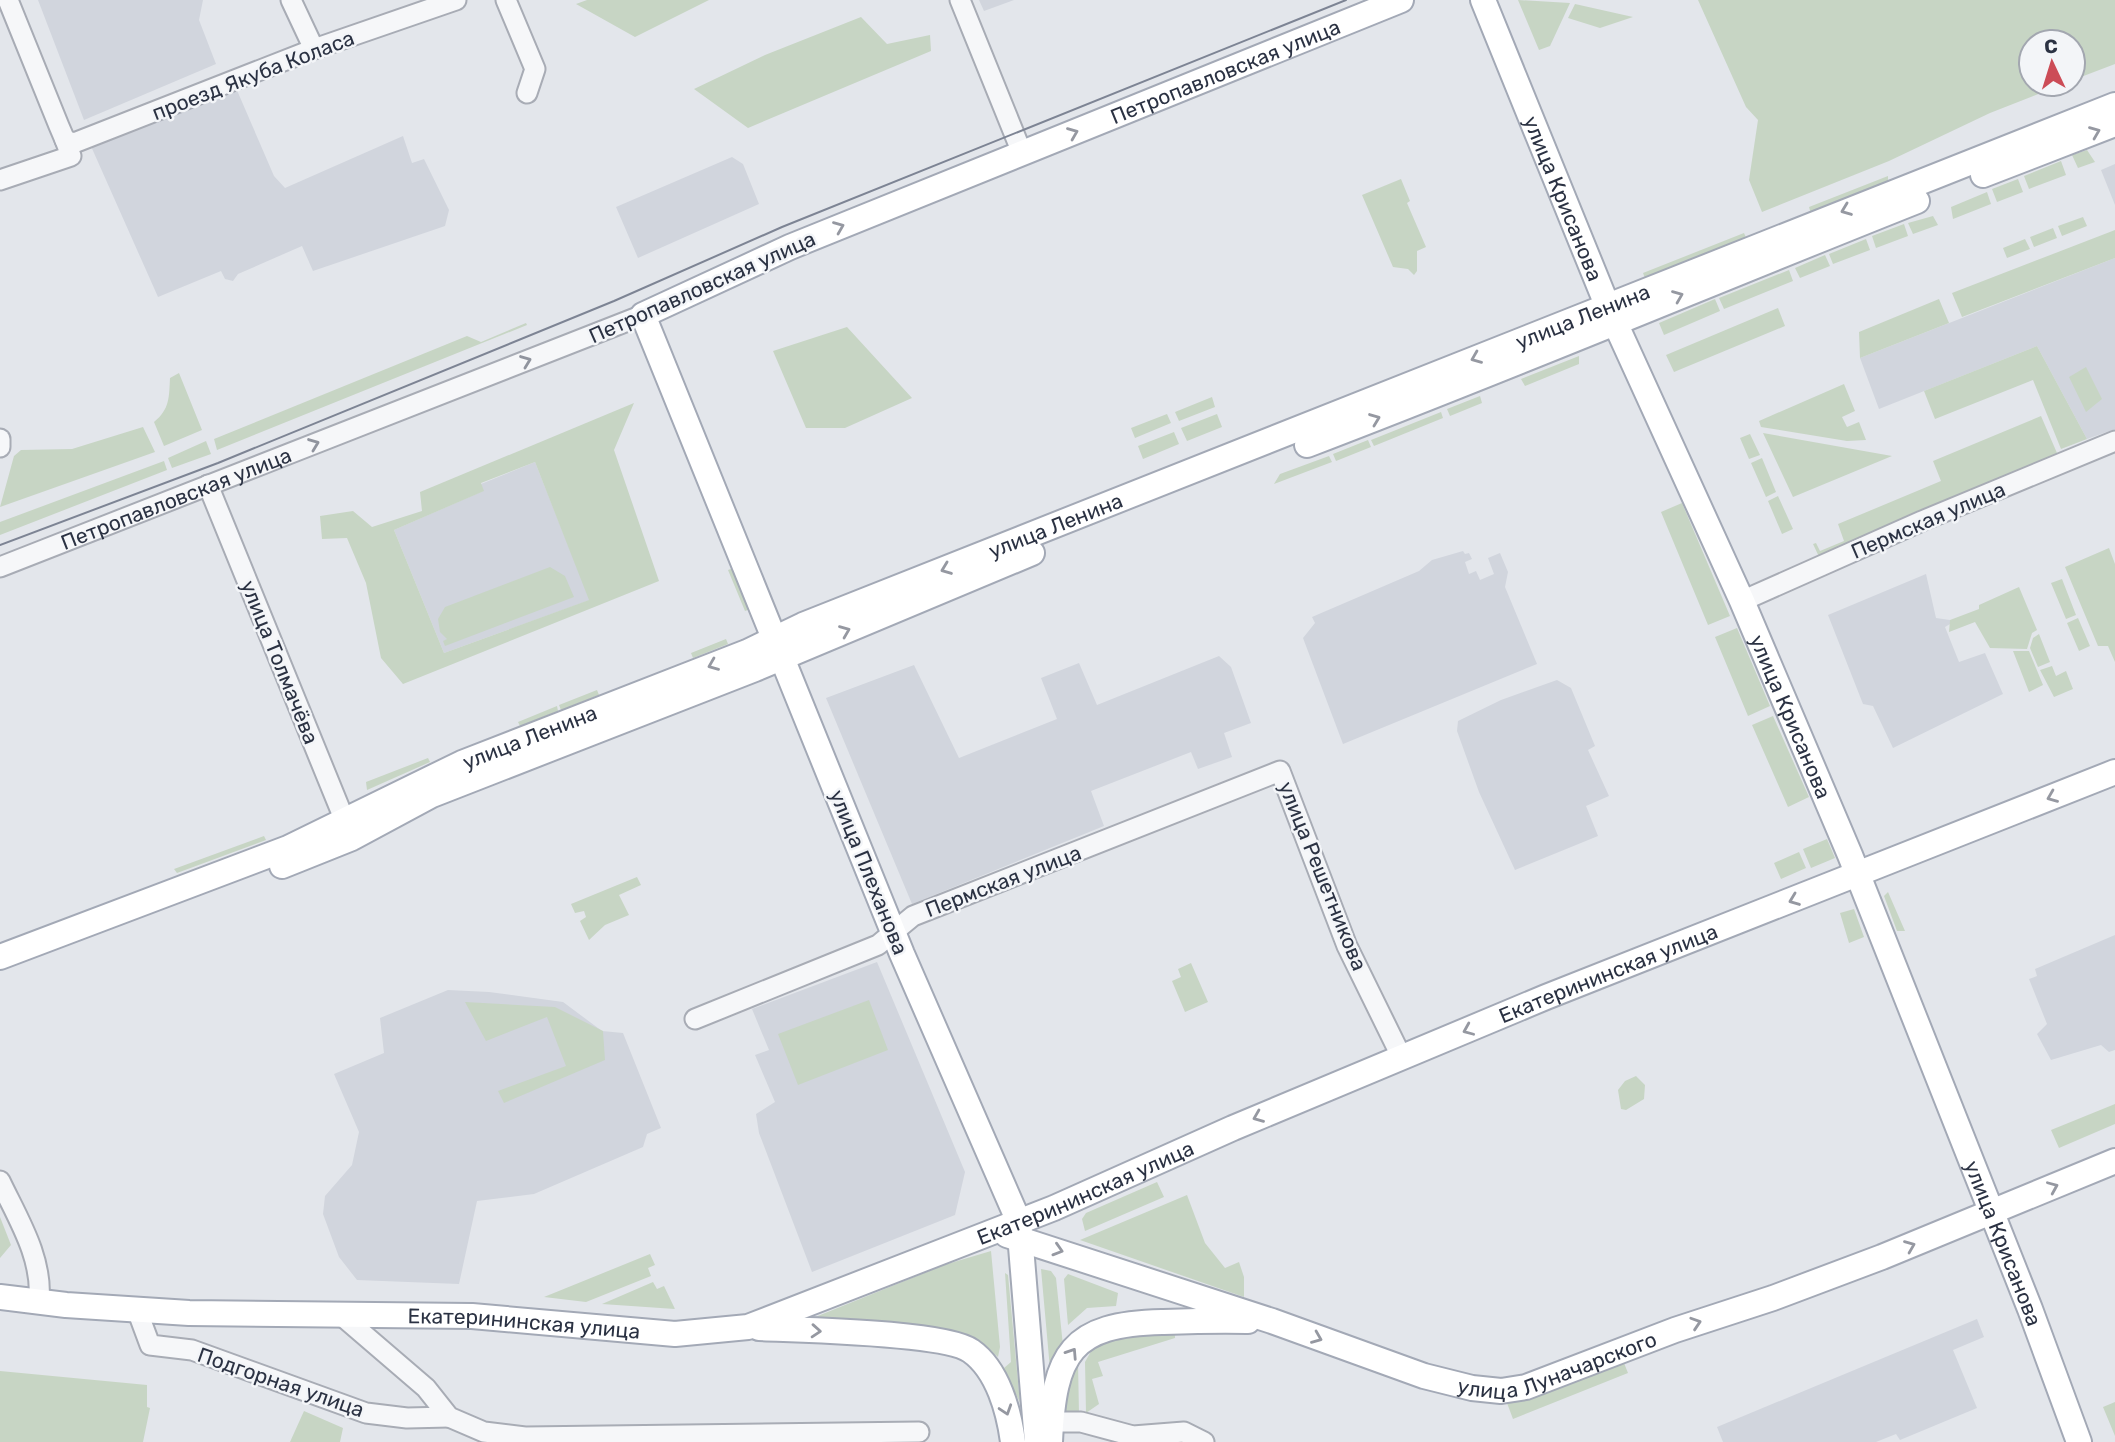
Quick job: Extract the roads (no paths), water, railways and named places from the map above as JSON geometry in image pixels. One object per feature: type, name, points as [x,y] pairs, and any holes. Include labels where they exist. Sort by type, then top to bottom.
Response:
[{"type":"main road","name":"Петропавловская улица","points":[[643,316],[790,247],[1401,0]]},
{"type":"main road","name":"улица Крисанова","points":[[1483,0],[1611,314],[1742,601],[1857,875],[1992,1212],[2079,1442]]},
{"type":"main road","name":"улица Ленина","points":[[0,974],[779,648],[1498,372],[1611,314],[2115,105]]},
{"type":"main road","name":"улица Ленина","points":[[1611,314],[2115,124]]},
{"type":"main road","name":"улица Плеханова","points":[[643,316],[894,931],[1020,1230],[1037,1442]]},
{"type":"main road","name":"Екатерининская улица","points":[[0,1297],[137,1310],[472,1315],[675,1334],[748,1327],[992,1233],[1020,1230],[1402,1058],[1571,987],[2115,772]]},
{"type":"main road","name":"улица Ленина","points":[[0,957],[288,848],[348,829]]},
{"type":"main road","name":"улица Луначарского","points":[[1020,1230],[1354,1353],[1449,1383],[1511,1390],[1579,1368],[1675,1330],[1773,1298],[2115,1161]]},
{"type":"main road","points":[[1051,1432],[1058,1386],[1066,1362],[1079,1342],[1095,1331],[1118,1325],[1151,1322],[1272,1321]]},
{"type":"main road","points":[[748,1327],[933,1340],[966,1348],[980,1359],[994,1381],[1013,1442]]},
{"type":"street","points":[[0,180],[71,156],[8,0]]},
{"type":"street","points":[[291,0],[314,49]]},
{"type":"street","name":"проезд Якуба Коласа","points":[[62,133],[74,143],[86,141],[314,49],[456,0]]},
{"type":"street","points":[[506,0],[535,69],[527,93]]},
{"type":"street","points":[[960,0],[1022,153]]},
{"type":"street","name":"Петропавловская улица","points":[[0,567],[643,316]]},
{"type":"street","points":[[0,439],[0,447]]},
{"type":"street","name":"Пермская улица","points":[[1742,601],[1923,521],[2115,441]]},
{"type":"street","name":"улица Толмачёва","points":[[208,485],[348,829]]},
{"type":"street","name":"Пермская улица","points":[[695,1019],[878,945],[913,916],[1280,771]]},
{"type":"street","name":"улица Решетникова","points":[[1280,771],[1347,946],[1402,1058]]},
{"type":"street","points":[[0,1181],[27,1237],[40,1277],[39,1301]]},
{"type":"street","name":"Подгорная улица","points":[[137,1310],[150,1345],[192,1350],[366,1413],[407,1418],[449,1417],[484,1432],[509,1437],[919,1432]]},
{"type":"street","name":"Подгорная улица","points":[[341,1315],[426,1388],[449,1417]]},
{"type":"street","points":[[1051,1432],[1081,1423],[1133,1436],[1184,1432],[1204,1442]]},
{"type":"tram line","points":[[0,545],[218,463],[614,301],[782,227],[1346,0]]}]
